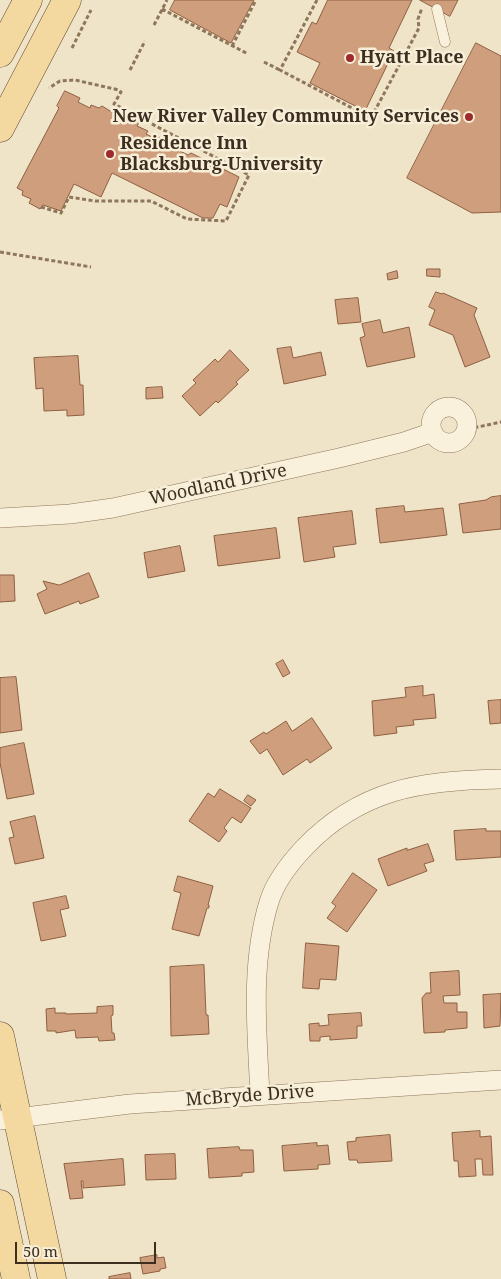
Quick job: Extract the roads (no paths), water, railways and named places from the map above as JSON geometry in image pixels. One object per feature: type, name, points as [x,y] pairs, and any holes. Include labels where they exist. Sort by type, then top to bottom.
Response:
[{"type":"main road","points":[[0,52],[28,0]]},
{"type":"main road","points":[[0,128],[79,5]]},
{"type":"main road","points":[[0,1036],[9,1119],[52,1279]]},
{"type":"main road","points":[[0,1204],[16,1279]]},
{"type":"street","points":[[442,408],[456,408],[466,418],[467,432],[457,442],[443,442],[432,432],[432,418],[442,408]]},
{"type":"street","name":"Woodland Drive","points":[[0,518],[70,514],[113,508],[329,460],[404,442],[432,432]]},
{"type":"street","points":[[260,1095],[256,994],[262,935],[271,898],[292,862],[313,839],[336,819],[356,806],[378,796],[434,783],[501,779]]},
{"type":"street","name":"McBryde Drive","points":[[9,1119],[130,1104],[501,1080]]},
{"type":"lane","points":[[437,9],[445,42]]},
{"type":"place","name":"Hyatt Place","points":[[350,58]]},
{"type":"place","name":"New River Valley Community Services","points":[[469,117]]},
{"type":"place","name":"Residence Inn Blacksburg-University","points":[[110,154]]}]
